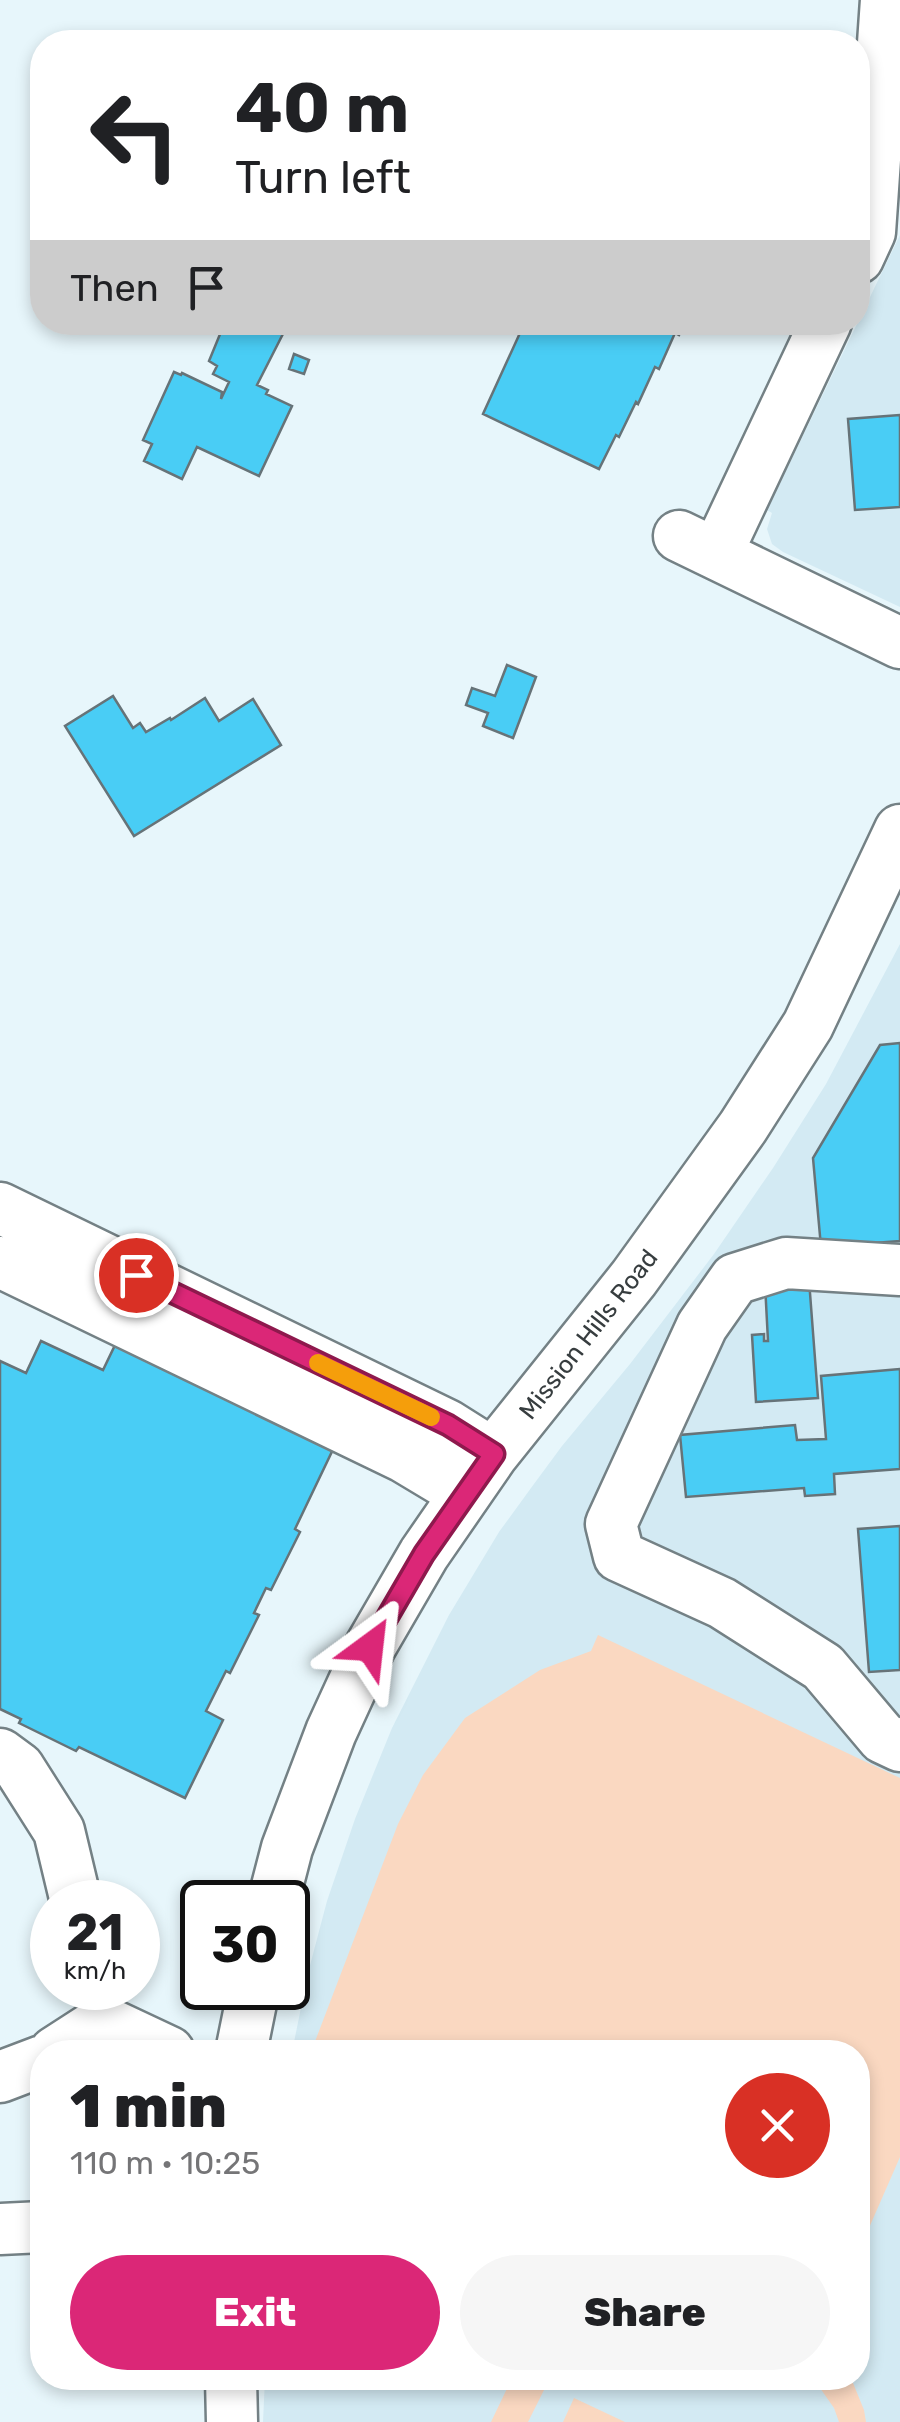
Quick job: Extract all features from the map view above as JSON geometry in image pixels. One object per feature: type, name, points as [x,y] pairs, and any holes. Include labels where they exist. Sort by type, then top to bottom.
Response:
[{"type":"street","points":[[870,232],[886,0]]},
{"type":"street","points":[[819,335],[698,544],[900,643]]},
{"type":"street","name":"Mission Hills Road","points":[[279,1880],[331,1732],[370,1647],[424,1554],[464,1493],[634,1278],[743,1127],[808,1025],[900,830]]},
{"type":"street","points":[[0,1208],[448,1425],[494,1454]]},
{"type":"street","points":[[0,1262],[404,1457],[464,1493]]},
{"type":"street","points":[[900,1270],[786,1263],[736,1279],[702,1326],[612,1524],[620,1556],[722,1603],[823,1667],[883,1738],[900,1746]]},
{"type":"street","points":[[6,1768],[59,1830],[71,1880]]},
{"type":"street","points":[[66,2040],[94,2010]]},
{"type":"street","points":[[108,2010],[152,2040]]},
{"type":"street","points":[[243,2040],[250,2010]]},
{"type":"street","points":[[0,2077],[30,2066]]},
{"type":"street","points":[[0,2229],[30,2228]]},
{"type":"street","points":[[231,2390],[232,2422]]},
{"type":"shaded area","points":[[900,235],[900,607],[783,552],[772,544],[767,529],[772,513],[767,510],[852,335],[870,335],[870,297]]},
{"type":"shaded area","points":[[900,944],[900,2422],[263,2422],[264,2390],[870,2390],[870,2040],[294,2040],[301,2010],[310,2010],[310,1965],[355,1819],[392,1728],[449,1615],[499,1532],[714,1254],[826,1084]]},
{"type":"shaded area","points":[[598,1635],[900,1778],[900,2157],[870,2226],[870,2040],[316,2040],[398,1824],[423,1775],[465,1718],[540,1670],[591,1651]]},
{"type":"shaded area","points":[[506,2390],[544,2390],[528,2422],[491,2422]]},
{"type":"shaded area","points":[[821,2390],[856,2390],[866,2422],[839,2422]]},
{"type":"shaded area","points":[[574,2398],[625,2422],[563,2422]]},
{"type":"building","points":[[220,335],[282,335],[257,385],[268,390],[266,394],[292,406],[259,476],[197,447],[182,479],[144,461],[152,444],[143,440],[174,372],[222,392],[221,399],[229,382],[213,374],[217,366],[209,361]]},
{"type":"building","points":[[519,335],[674,335],[659,369],[655,367],[599,469],[483,414]]},
{"type":"building","points":[[294,354],[309,360],[304,374],[289,369]]},
{"type":"building","points":[[900,415],[900,507],[855,510],[848,419]]},
{"type":"building","points":[[507,665],[536,677],[513,738],[483,726],[488,713],[466,705],[472,688],[495,696]]},
{"type":"building","points":[[113,696],[133,728],[140,723],[146,732],[205,698],[219,721],[253,699],[281,745],[134,836],[65,726]]},
{"type":"building","points":[[900,1043],[900,1241],[821,1247],[813,1158],[880,1045]]},
{"type":"building","points":[[809,1280],[818,1398],[756,1402],[752,1335],[764,1334],[764,1341],[768,1341],[765,1284]]},
{"type":"building","points":[[41,1341],[103,1370],[117,1341],[337,1441],[295,1529],[300,1532],[271,1590],[266,1588],[254,1613],[259,1615],[206,1711],[223,1720],[185,1798],[79,1747],[76,1751],[19,1723],[21,1719],[0,1709],[0,1361],[26,1373]]},
{"type":"building","points":[[900,1369],[900,1469],[834,1474],[835,1494],[805,1496],[804,1488],[686,1497],[680,1435],[795,1425],[797,1440],[826,1439],[821,1376]]},
{"type":"building","points":[[900,1526],[900,1670],[869,1672],[858,1529]]},
{"type":"slow traffic","points":[[318,1363],[431,1417]]},
{"type":"route","points":[[136,1275],[448,1425],[494,1454],[424,1554],[370,1647]]}]
